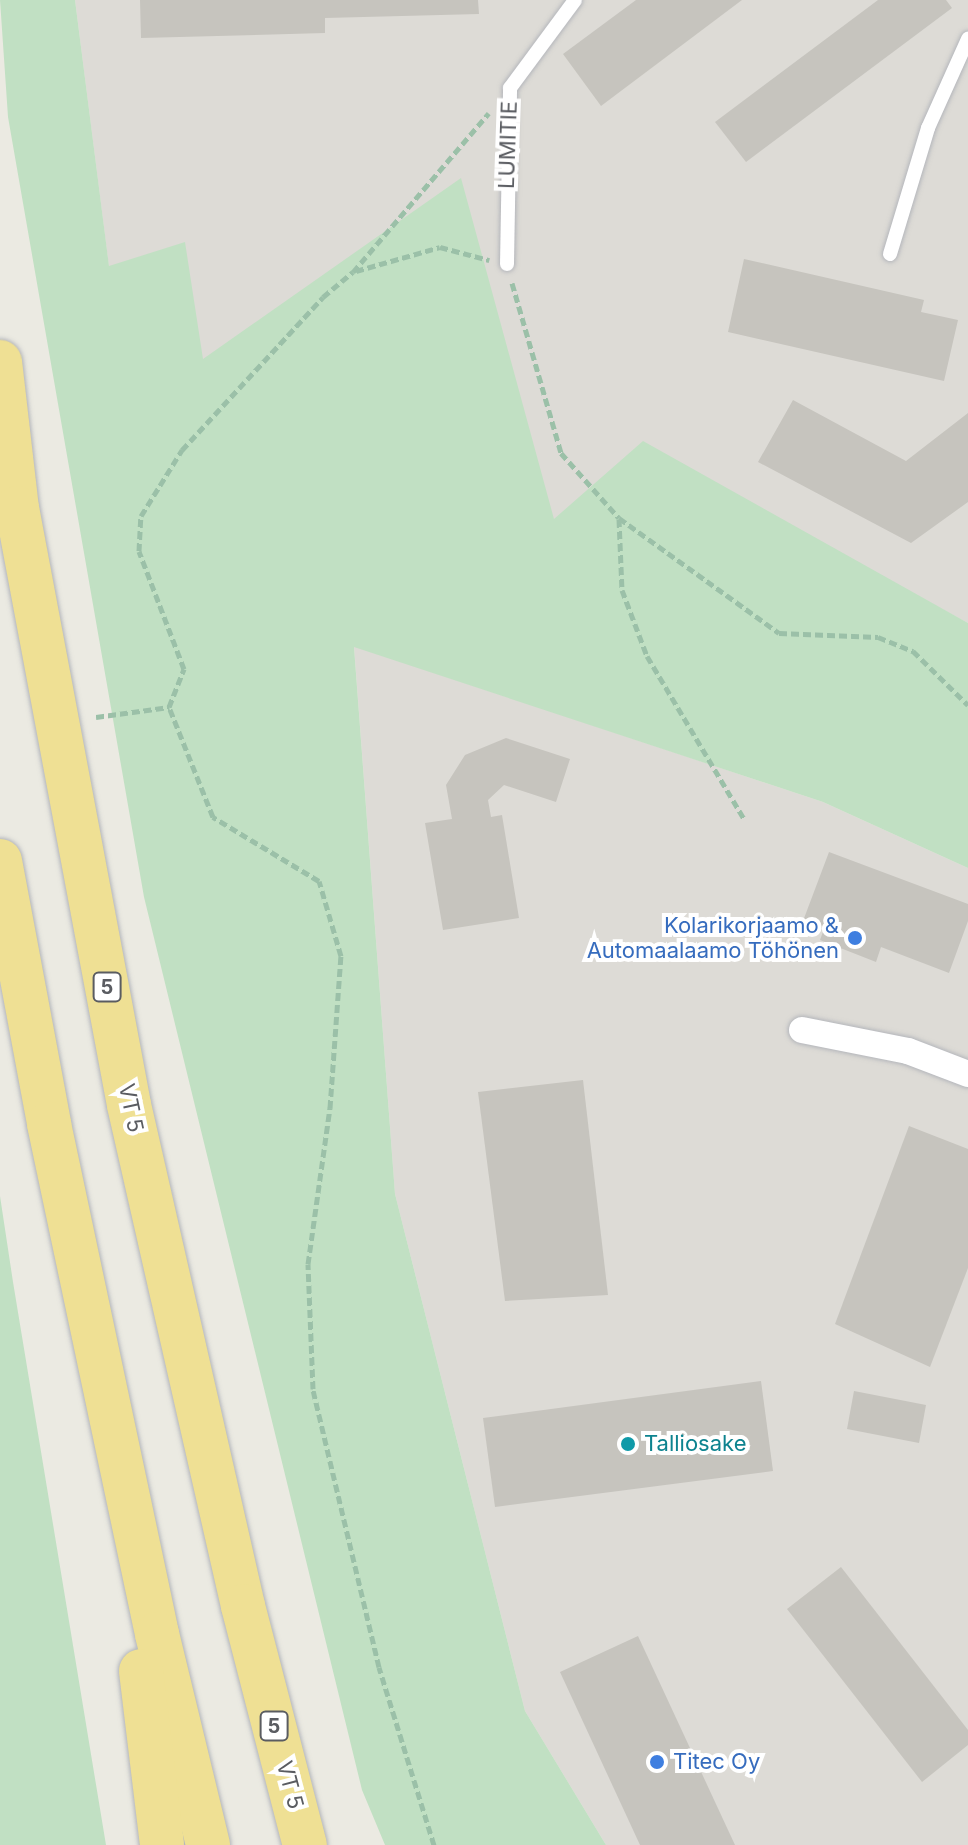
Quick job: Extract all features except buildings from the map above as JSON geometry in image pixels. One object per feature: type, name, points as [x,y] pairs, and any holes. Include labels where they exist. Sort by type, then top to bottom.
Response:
[{"type":"highway","name":"VT 5","points":[[0,362],[17,508],[129,1105],[243,1606],[305,1845]]},
{"type":"highway","points":[[0,861],[49,1124],[137,1637],[162,1845]]},
{"type":"highway","points":[[49,1124],[157,1634],[208,1845]]},
{"type":"highway","points":[[243,1606],[326,1845]]},
{"type":"street","points":[[802,1030],[908,1051],[968,1074]]},
{"type":"lane","name":"LUMITIE","points":[[507,264],[510,88],[575,0]]},
{"type":"lane","points":[[890,254],[928,128],[968,39]]},
{"type":"path","points":[[434,1845],[379,1667],[313,1389],[308,1264],[330,1108],[341,956],[319,881],[213,817],[169,707],[184,669],[139,551],[141,516],[182,450],[323,297],[353,272],[510,88]]},
{"type":"path","points":[[353,272],[440,247],[507,264],[561,453],[619,518],[779,633],[878,637],[913,651],[968,705]]},
{"type":"path","points":[[619,518],[622,590],[647,656],[744,819]]},
{"type":"path","points":[[96,717],[169,707]]},
{"type":"shaded area","points":[[75,0],[968,0],[968,623],[905,589],[554,519],[202,360],[109,267]]},
{"type":"shaded area","points":[[354,646],[823,802],[968,868],[968,1845],[606,1845],[525,1711],[395,1194]]},
{"type":"green space","points":[[0,0],[75,0],[109,266],[185,242],[203,359],[461,178],[554,519],[643,441],[968,623],[968,868],[823,802],[354,647],[395,1194],[525,1711],[606,1845],[385,1845],[362,1790],[144,897],[8,117]]},
{"type":"green space","points":[[0,1196],[13,1282],[106,1845],[0,1845]]},
{"type":"place","name":"Kolarikorjaamo & Automaalaamo Töhönen","points":[[855,938]]},
{"type":"place","name":"Talliosake","points":[[628,1444]]},
{"type":"place","name":"Titec Oy","points":[[657,1762]]}]
